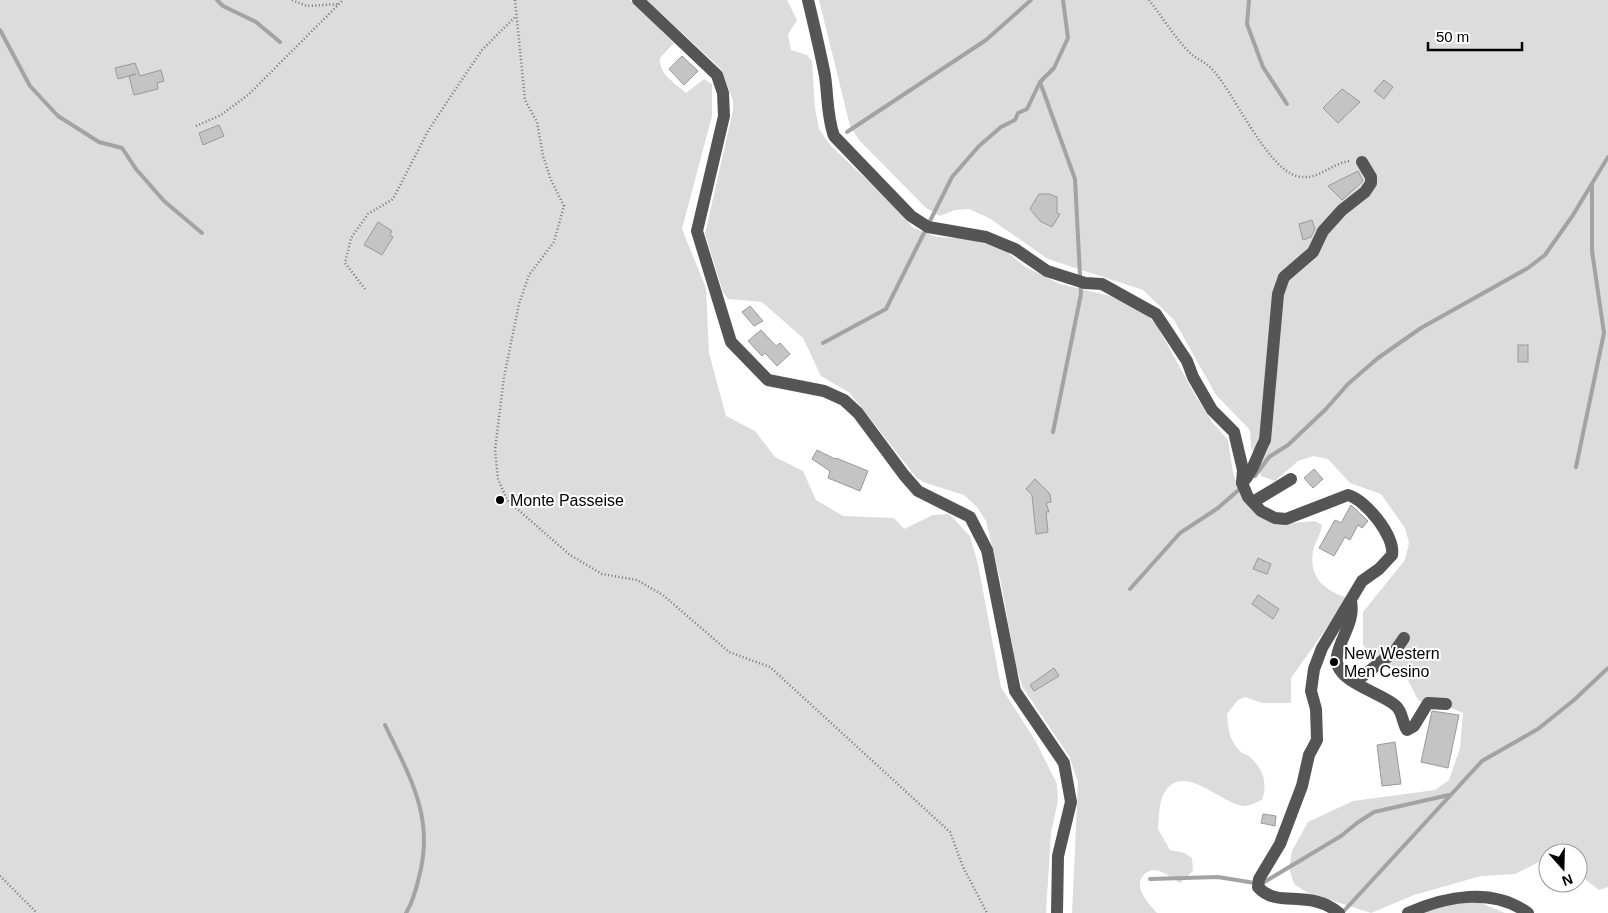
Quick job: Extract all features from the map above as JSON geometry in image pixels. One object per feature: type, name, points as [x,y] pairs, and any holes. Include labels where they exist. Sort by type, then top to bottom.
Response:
[{"type":"street","points":[[638,0],[717,75],[723,93],[724,116],[697,231],[731,342],[768,380],[824,392],[844,400],[858,413],[904,476],[918,491],[970,517],[987,550],[1015,691],[1064,763],[1071,802],[1058,856],[1058,913]]},
{"type":"street","points":[[808,0],[824,73],[829,105],[829,121],[834,136],[911,216],[928,227],[986,237],[1015,249],[1047,271],[1085,283],[1102,284],[1156,314],[1187,361],[1193,378],[1212,410],[1234,432],[1243,470],[1242,483],[1253,502],[1261,511],[1275,518],[1286,519],[1348,495],[1356,497],[1365,505],[1389,539],[1393,550],[1387,561],[1362,582],[1322,648],[1314,669],[1312,691],[1316,710],[1317,740],[1309,755],[1302,786],[1280,844],[1259,880],[1258,887],[1272,898],[1317,900],[1339,913]]},
{"type":"street","points":[[1242,483],[1251,474],[1257,455],[1265,440],[1278,294],[1282,282],[1284,277],[1313,252],[1322,231],[1365,192],[1371,182],[1362,162]]},
{"type":"street","points":[[1253,502],[1291,479]]},
{"type":"street","points":[[1352,601],[1353,613],[1337,661],[1339,668],[1346,678],[1397,706],[1407,730],[1414,726],[1428,703],[1446,704]]},
{"type":"street","points":[[1354,682],[1395,651],[1404,638]]},
{"type":"street","points":[[1408,913],[1432,902],[1484,896],[1510,902],[1528,913]]},
{"type":"path","points":[[292,0],[307,6],[339,4]]},
{"type":"path","points":[[196,126],[221,115],[248,95],[343,0]]},
{"type":"path","points":[[515,0],[518,40],[524,69],[525,100],[537,122],[551,180],[564,206],[554,242],[529,275],[519,304],[504,377],[495,450],[498,479],[507,500],[570,555],[602,574],[637,580],[663,595],[729,652],[770,667],[950,832],[963,867],[987,913]]},
{"type":"path","points":[[1149,0],[1181,42],[1193,55],[1209,66],[1262,143],[1287,172],[1309,177],[1348,161],[1362,162]]},
{"type":"path","points":[[365,289],[345,263],[351,238],[368,214],[393,199],[428,131],[452,93],[482,50],[516,16]]},
{"type":"path","points":[[0,876],[37,913]]},
{"type":"shaded area","points":[[0,0],[630,0],[674,43],[660,58],[662,69],[668,78],[686,93],[704,79],[712,84],[712,116],[682,229],[706,288],[709,353],[726,416],[755,431],[775,457],[803,471],[816,500],[843,516],[894,518],[904,529],[933,515],[949,514],[970,536],[978,564],[1001,687],[1035,740],[1057,784],[1058,801],[1051,832],[1046,913],[0,913]]},
{"type":"shaded area","points":[[647,0],[787,0],[797,20],[788,34],[791,50],[807,55],[812,61],[815,108],[819,129],[831,146],[899,210],[913,228],[937,237],[969,239],[1005,250],[1024,266],[1060,284],[1110,296],[1142,310],[1156,324],[1195,395],[1212,422],[1228,440],[1233,473],[1241,495],[1281,524],[1315,521],[1322,525],[1312,557],[1315,573],[1323,585],[1337,594],[1346,597],[1343,605],[1291,678],[1291,703],[1262,703],[1245,697],[1238,700],[1227,714],[1233,743],[1241,752],[1249,756],[1261,771],[1264,782],[1262,800],[1244,806],[1191,782],[1180,781],[1171,785],[1163,795],[1158,829],[1170,850],[1185,853],[1192,858],[1193,871],[1180,883],[1157,870],[1151,870],[1145,874],[1141,880],[1141,890],[1146,900],[1157,913],[1072,913],[1078,782],[1069,756],[1023,688],[1016,666],[1001,583],[986,521],[977,507],[964,495],[923,482],[916,477],[850,393],[821,376],[803,338],[762,302],[728,299],[723,292],[705,234],[733,110],[733,101],[721,69]]},
{"type":"shaded area","points":[[819,0],[1608,0],[1608,887],[1599,890],[1588,882],[1588,843],[1538,843],[1538,862],[1515,874],[1481,876],[1414,895],[1371,913],[1308,893],[1294,884],[1289,868],[1292,851],[1308,822],[1353,801],[1435,790],[1449,780],[1460,748],[1463,713],[1449,707],[1432,708],[1418,700],[1404,672],[1374,657],[1363,645],[1363,612],[1405,560],[1409,543],[1405,528],[1381,494],[1350,483],[1328,459],[1313,456],[1298,461],[1275,481],[1261,476],[1251,447],[1250,430],[1216,395],[1174,320],[1143,290],[1048,259],[989,218],[969,209],[955,210],[940,216],[926,208],[859,140],[850,126]]},
{"type":"shaded area","points":[[1476,901],[1505,913],[1420,913],[1442,905]]},
{"type":"building","points":[[682,56],[698,71],[684,85],[669,69]]},
{"type":"building","points":[[135,63],[140,76],[161,70],[164,81],[157,83],[158,89],[134,95],[129,76],[136,74],[118,79],[115,68]]},
{"type":"building","points":[[1384,80],[1393,87],[1384,99],[1374,91]]},
{"type":"building","points":[[1342,89],[1360,102],[1338,123],[1323,108]]},
{"type":"building","points":[[219,125],[224,136],[203,145],[199,133]]},
{"type":"building","points":[[1358,171],[1363,181],[1342,200],[1328,186]]},
{"type":"building","points":[[1039,194],[1049,194],[1057,197],[1057,213],[1060,214],[1052,227],[1040,221],[1030,209]]},
{"type":"building","points":[[1312,220],[1315,229],[1311,237],[1303,240],[1299,224]]},
{"type":"building","points":[[378,222],[392,231],[390,235],[393,237],[382,255],[364,245]]},
{"type":"building","points":[[750,306],[763,321],[754,326],[742,312]]},
{"type":"building","points":[[761,330],[776,346],[780,343],[790,354],[777,366],[765,353],[762,356],[748,341]]},
{"type":"building","points":[[1518,345],[1528,345],[1528,362],[1518,362]]},
{"type":"building","points":[[817,450],[868,471],[860,491],[828,478],[830,471],[812,459]]},
{"type":"building","points":[[1314,469],[1323,479],[1313,488],[1304,478]]},
{"type":"building","points":[[1035,479],[1050,494],[1051,502],[1046,503],[1049,512],[1046,512],[1048,532],[1036,534],[1032,495],[1026,489]]},
{"type":"building","points":[[1351,505],[1368,521],[1362,528],[1358,525],[1350,540],[1345,537],[1334,556],[1319,548],[1335,520],[1341,523]]},
{"type":"building","points":[[1258,558],[1271,564],[1267,574],[1253,569]]},
{"type":"building","points":[[1258,595],[1279,609],[1273,619],[1252,604]]},
{"type":"building","points":[[1054,668],[1059,676],[1034,691],[1030,685]]},
{"type":"building","points":[[1432,711],[1459,715],[1448,768],[1421,762]]},
{"type":"building","points":[[1395,742],[1401,784],[1382,786],[1377,745]]},
{"type":"building","points":[[1263,814],[1276,816],[1275,826],[1261,823]]},
{"type":"waterway","points":[[217,0],[223,6],[256,22],[280,42]]},
{"type":"waterway","points":[[847,132],[986,40],[1031,0]]},
{"type":"waterway","points":[[823,343],[886,309],[952,177],[979,146],[1001,127],[1015,120],[1018,113],[1027,109],[1040,82],[1054,68],[1068,38],[1063,0]]},
{"type":"waterway","points":[[1249,0],[1247,24],[1263,67],[1287,104]]},
{"type":"waterway","points":[[0,30],[30,86],[58,116],[99,142],[122,148],[136,169],[164,201],[202,233]]},
{"type":"waterway","points":[[1040,82],[1075,179],[1081,294],[1053,432]]},
{"type":"waterway","points":[[1255,476],[1269,457],[1288,445],[1326,409],[1348,384],[1378,358],[1421,328],[1528,268],[1545,255],[1573,215],[1608,157]]},
{"type":"waterway","points":[[1576,467],[1604,333],[1592,251],[1592,185]]},
{"type":"waterway","points":[[1130,589],[1180,533],[1218,508],[1242,487]]},
{"type":"waterway","points":[[1342,913],[1482,761],[1538,729],[1574,700],[1608,668]]},
{"type":"waterway","points":[[385,725],[411,780],[422,817],[424,836],[423,856],[411,905],[406,913]]},
{"type":"waterway","points":[[1150,879],[1218,877],[1261,884],[1341,836],[1374,812],[1449,795]]},
{"type":"place","name":"Monte Passeise","points":[[500,500]]},
{"type":"place","name":"New Western Men Cesino","points":[[1334,662]]}]
